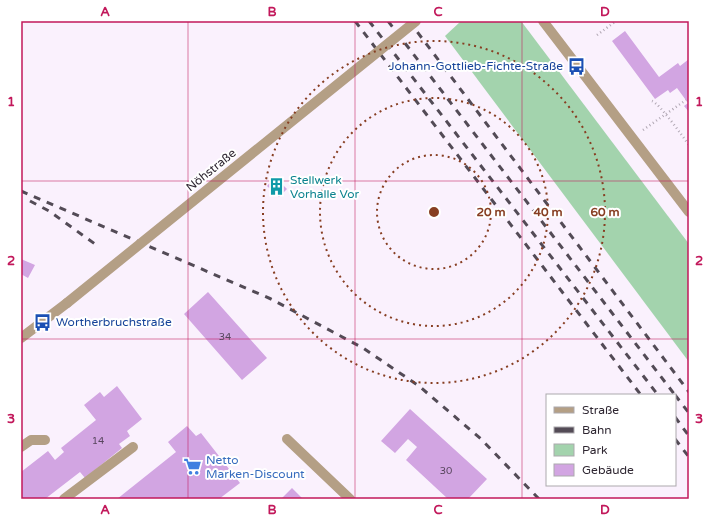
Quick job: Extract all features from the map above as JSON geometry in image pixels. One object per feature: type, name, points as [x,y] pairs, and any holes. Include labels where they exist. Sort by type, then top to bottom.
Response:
[{"type":"street","name":"Nöhstraße","points":[[21,338],[67,303],[416,21]]},
{"type":"street","points":[[543,21],[689,212]]},
{"type":"street","points":[[287,439],[350,499]]},
{"type":"street","points":[[21,447],[31,440],[45,440]]},
{"type":"street","points":[[64,499],[133,447]]},
{"type":"path","points":[[597,35],[616,21]]},
{"type":"path","points":[[632,137],[686,100]]},
{"type":"path","points":[[652,101],[655,102],[666,114],[689,146]]},
{"type":"green space","points":[[461,21],[521,21],[689,244],[689,362],[445,36]]},
{"type":"building","points":[[625,31],[659,77],[678,63],[680,66],[689,59],[689,112],[684,106],[688,103],[677,88],[670,93],[668,90],[655,99],[612,41]]},
{"type":"building","name":"Stellwerk Vorhalle Vor","points":[[275,177],[287,189],[279,197],[267,186]]},
{"type":"building","points":[[21,259],[35,265],[28,278],[21,274]]},
{"type":"building","points":[[208,292],[267,358],[242,380],[184,314]]},
{"type":"building","points":[[117,386],[142,419],[127,431],[130,436],[119,444],[122,448],[85,478],[80,472],[45,499],[21,499],[21,472],[48,451],[55,460],[64,452],[61,448],[96,420],[84,405],[100,392],[104,397]]},
{"type":"building","points":[[410,409],[487,479],[468,499],[448,499],[406,460],[417,447],[408,439],[395,453],[381,441]]},
{"type":"building","name":"Netto Marken-Discount","points":[[187,426],[196,436],[201,433],[240,483],[219,499],[117,499],[176,452],[168,442]]},
{"type":"building","points":[[292,488],[303,499],[281,499]]},
{"type":"railway","points":[[355,21],[640,394]]},
{"type":"railway","points":[[369,21],[657,394]]},
{"type":"railway","points":[[388,21],[674,394]]},
{"type":"railway","points":[[409,21],[689,392]]},
{"type":"railway","points":[[21,191],[271,299],[363,348],[419,386],[481,439],[539,499]]},
{"type":"railway","points":[[30,201],[49,211],[95,244]]},
{"type":"railway","points":[[676,396],[689,413]]},
{"type":"railway","points":[[676,418],[689,436]]},
{"type":"railway","points":[[676,440],[689,457]]},
{"type":"place","name":"Johann-Gottlieb-Fichte-Straße","points":[[576,66]]},
{"type":"place","name":"Stellwerk Vorhalle Vor","points":[[277,187]]},
{"type":"place","name":"Wortherbruchstraße","points":[[43,322]]},
{"type":"place","name":"Netto Marken-Discount","points":[[193,467]]}]
